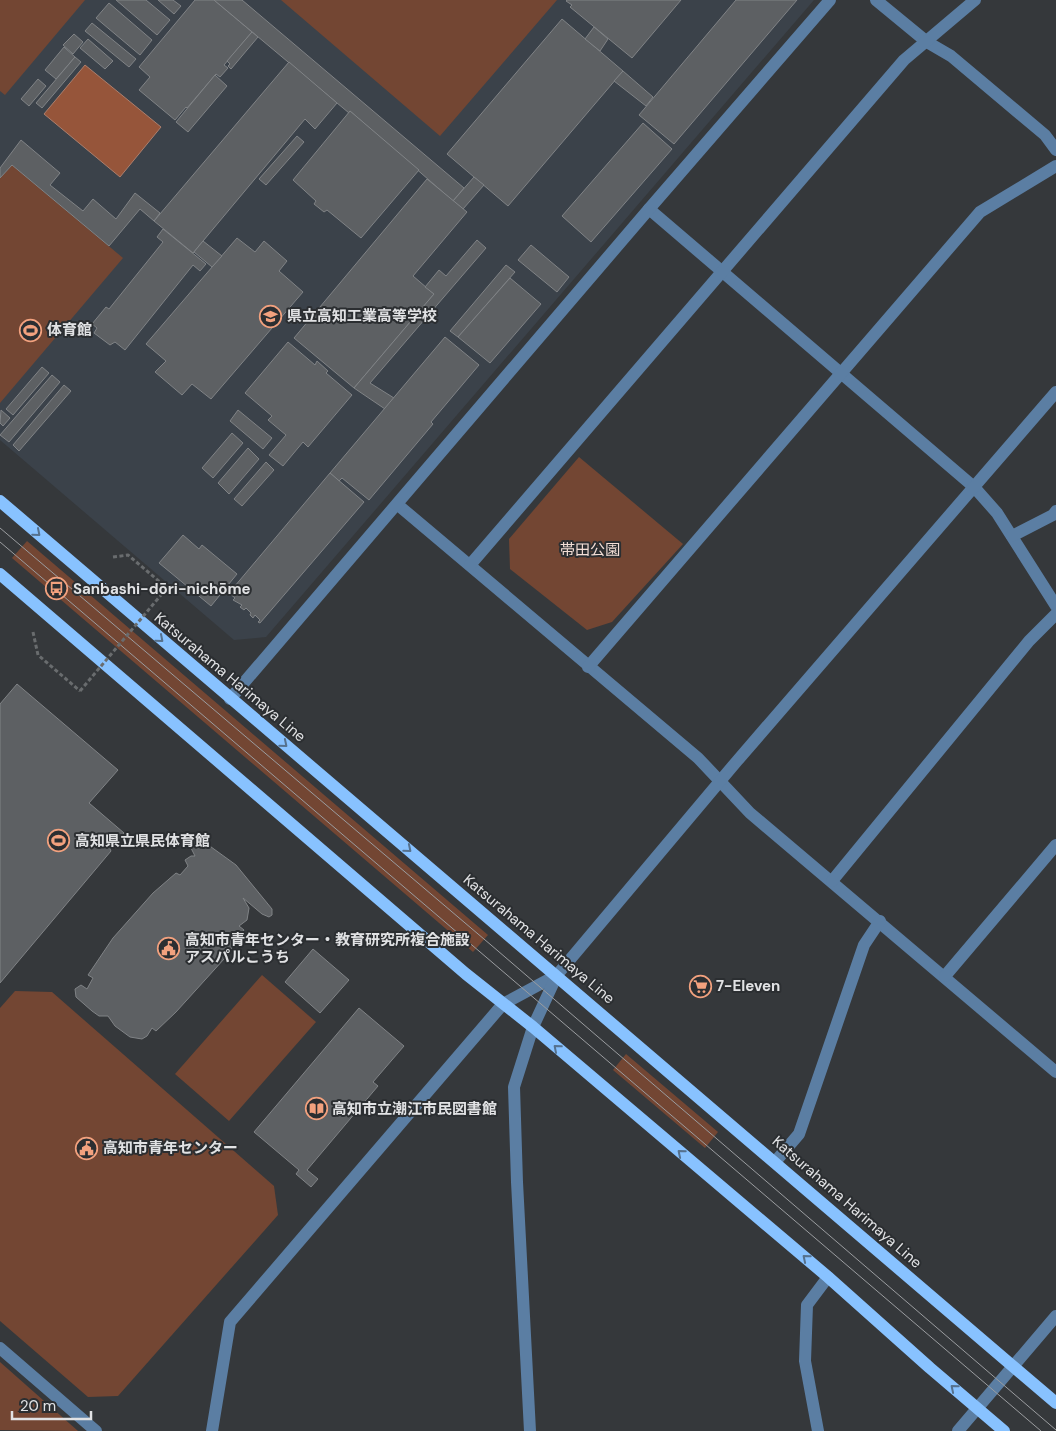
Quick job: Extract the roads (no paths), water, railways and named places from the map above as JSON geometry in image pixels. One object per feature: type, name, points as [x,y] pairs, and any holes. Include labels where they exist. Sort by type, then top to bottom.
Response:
[{"type":"main road","name":"Katsurahama Harimaya Line","points":[[0,501],[1056,1403]]},
{"type":"main road","points":[[0,574],[466,974],[533,1027],[828,1276],[1004,1431]]},
{"type":"street","points":[[230,699],[830,0]]},
{"type":"street","points":[[876,0],[927,42],[951,56],[1045,135],[1056,150]]},
{"type":"street","points":[[470,565],[904,60],[975,0]]},
{"type":"street","points":[[588,667],[980,212],[1056,166]]},
{"type":"street","points":[[649,209],[974,487],[997,513],[1056,606]]},
{"type":"street","points":[[530,1431],[514,1087],[533,1027],[557,975],[720,782],[1056,392]]},
{"type":"street","points":[[398,505],[698,758],[750,813],[880,921],[1056,1072]]},
{"type":"street","points":[[1012,536],[1056,512]]},
{"type":"street","points":[[832,881],[1029,641],[1056,614]]},
{"type":"street","points":[[944,976],[1056,845]]},
{"type":"street","points":[[775,1162],[799,1134],[864,945],[880,921]]},
{"type":"street","points":[[212,1431],[230,1322],[503,1004],[557,975]]},
{"type":"street","points":[[818,1431],[805,1361],[807,1305],[828,1276]]},
{"type":"street","points":[[958,1431],[1056,1316]]},
{"type":"street","points":[[0,1348],[96,1431]]},
{"type":"tram line","points":[[0,528],[491,945],[1056,1430]]},
{"type":"tram line","points":[[0,542],[1041,1431]]},
{"type":"place","name":"県立高知工業高等学校","points":[[271,316]]},
{"type":"place","name":"体育館","points":[[31,330]]},
{"type":"place","name":"Sanbashi-dōri-nichōme","points":[[57,589]]},
{"type":"place","name":"高知県立県民体育館","points":[[59,841]]},
{"type":"place","name":"高知市青年センター・教育研究所複合施設 アスパルこうち","points":[[169,949]]},
{"type":"place","name":"7-Eleven","points":[[700,986]]},
{"type":"place","name":"高知市立潮江市民図書館","points":[[316,1109]]},
{"type":"place","name":"高知市青年センター","points":[[87,1148]]},
{"type":"park label","name":"帯田公園","points":[[590,550]]}]
